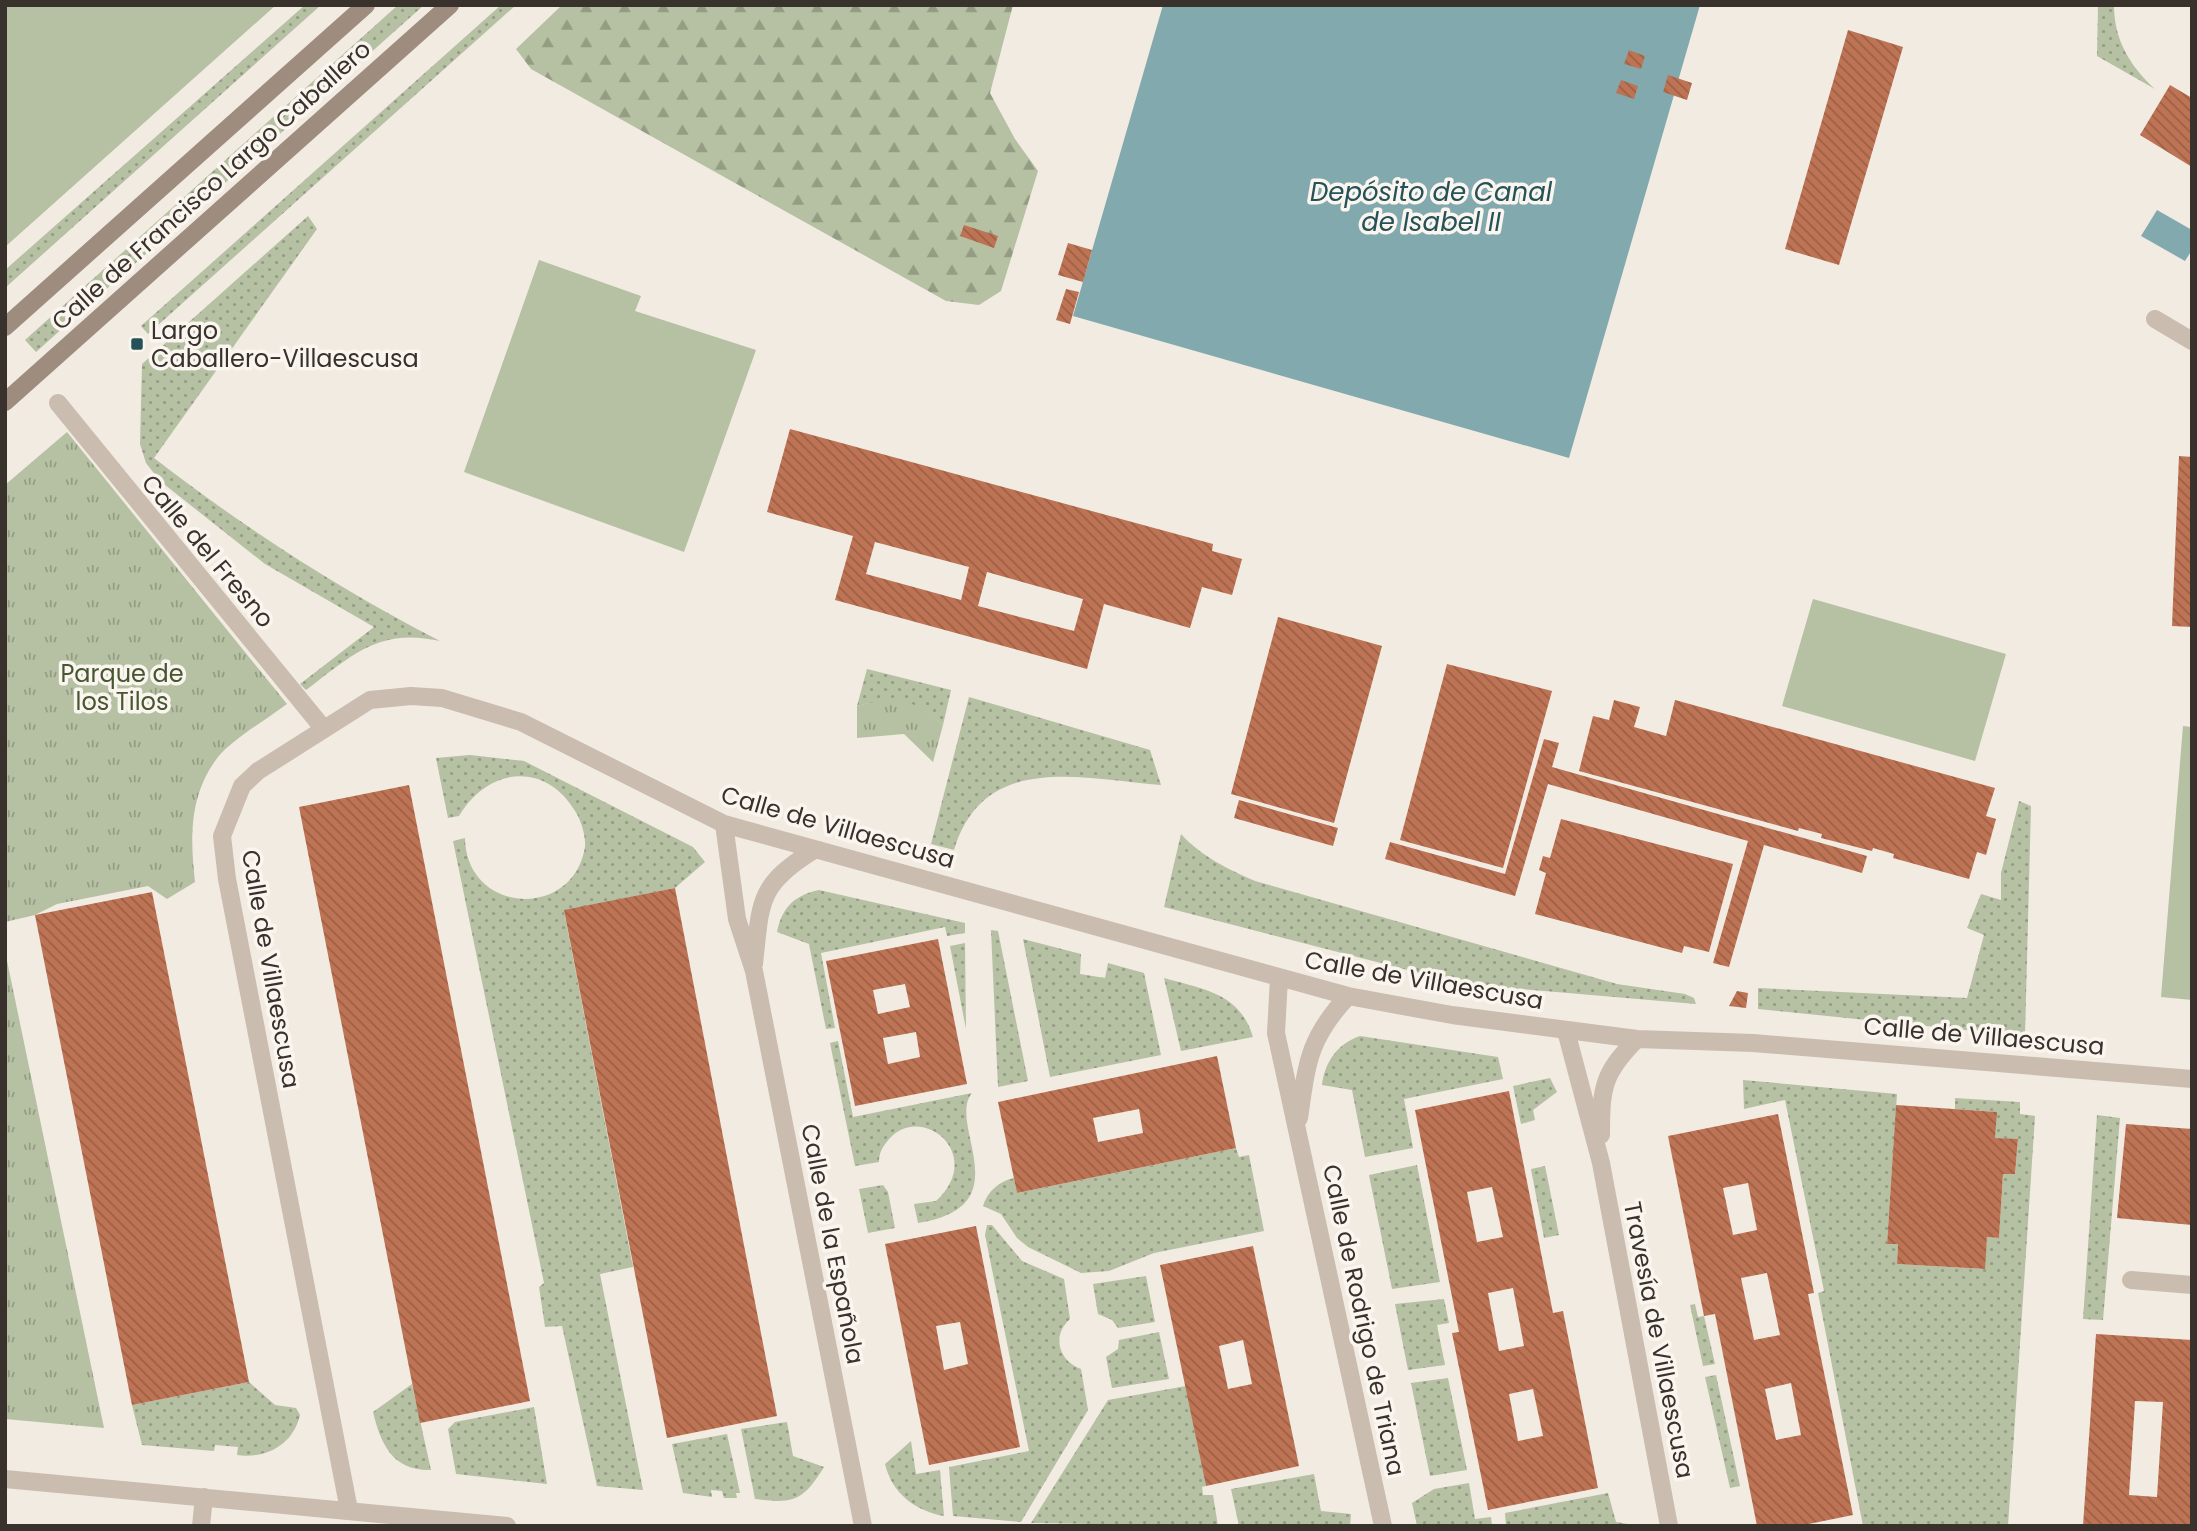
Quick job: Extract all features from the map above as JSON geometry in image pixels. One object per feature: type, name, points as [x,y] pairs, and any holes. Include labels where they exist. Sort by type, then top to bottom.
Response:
[{"type":"main road","name":"Calle de Francisco Largo Caballero","points":[[5,327],[366,5]]},
{"type":"main road","name":"Calle de Francisco Largo Caballero","points":[[5,402],[450,5]]},
{"type":"street","points":[[2155,319],[2192,341]]},
{"type":"street","name":"Calle del Fresno","points":[[58,403],[323,728]]},
{"type":"street","name":"Calle de Villaescusa","points":[[349,1510],[228,880],[222,836],[242,786],[258,771],[370,700],[411,695],[442,698],[521,722],[724,824],[1348,996],[1566,1031],[1637,1039],[1900,1054],[2192,1079]]},
{"type":"street","name":"Calle de la Española","points":[[724,824],[737,919],[754,971],[863,1526]]},
{"type":"street","name":"Calle de la Española","points":[[754,971],[761,902],[771,884],[787,867],[814,850]]},
{"type":"street","name":"Calle de Rodrigo de Triana","points":[[1279,978],[1276,1032],[1383,1526]]},
{"type":"street","name":"Calle de Rodrigo de Triana","points":[[1298,1125],[1309,1052],[1327,1019],[1348,996]]},
{"type":"street","name":"Travesía de Villaescusa","points":[[1566,1031],[1601,1163],[1670,1526]]},
{"type":"street","name":"Travesía de Villaescusa","points":[[1601,1163],[1601,1094],[1615,1061],[1637,1039]]},
{"type":"street","points":[[2131,1280],[2192,1285]]},
{"type":"street","points":[[5,1479],[507,1526]]},
{"type":"street","points":[[201,1526],[204,1497]]},
{"type":"green space","points":[[5,5],[276,5],[5,247]]},
{"type":"green space","points":[[305,5],[321,5],[5,288],[5,270]]},
{"type":"green space","points":[[398,5],[424,5],[36,352],[25,340]]},
{"type":"green space","points":[[501,5],[516,5],[148,334],[141,326]]},
{"type":"green space","points":[[562,5],[1013,5],[990,93],[1015,139],[1038,171],[1001,291],[979,305],[946,301],[531,69],[516,49]]},
{"type":"green space","points":[[2098,5],[2114,5],[2117,30],[2125,52],[2155,89],[2097,56]]},
{"type":"green space","points":[[308,216],[317,229],[154,458],[292,556],[440,641],[400,638],[383,641],[352,656],[306,690],[300,684],[374,627],[265,564],[160,481],[146,463],[140,444],[142,364]]},
{"type":"green space","points":[[539,260],[641,296],[635,311],[756,350],[684,552],[464,472]]},
{"type":"green space","name":"Parque de los Tilos","points":[[67,432],[287,704],[232,743],[208,771],[197,801],[192,833],[195,882],[167,899],[148,886],[57,904],[35,915],[5,922],[5,485]]},
{"type":"green space","points":[[1813,599],[2006,654],[1975,761],[1782,706]]},
{"type":"green space","points":[[867,669],[951,690],[943,725],[921,709],[903,701],[883,701],[857,706]]},
{"type":"green space","points":[[892,697],[920,705],[943,725],[933,762],[904,734],[857,738],[857,706]]},
{"type":"green space","points":[[969,697],[1150,750],[1161,785],[1069,777],[1039,778],[1012,784],[988,797],[968,819],[954,850],[931,844]]},
{"type":"green space","points":[[2183,726],[2192,727],[2192,1000],[2161,997]]},
{"type":"green space","points":[[470,755],[524,761],[693,847],[705,862],[675,888],[564,911],[633,1267],[600,1274],[643,1490],[597,1486],[562,1326],[545,1327],[539,1287],[544,1283],[453,841],[465,838],[470,863],[482,882],[500,894],[521,899],[542,897],[561,888],[576,871],[585,847],[584,833],[577,815],[563,795],[548,784],[517,776],[485,788],[459,816],[448,818],[436,758]]},
{"type":"green space","points":[[2019,801],[2031,806],[2025,1036],[1758,1009],[1758,988],[1967,998],[1984,935],[1967,928],[1981,894],[2001,900],[2001,873]]},
{"type":"green space","points":[[1181,834],[1207,856],[1255,881],[1617,984],[1685,994],[1694,998],[1696,1004],[1462,984],[1164,907]]},
{"type":"green space","points":[[819,890],[965,923],[965,933],[947,936],[945,927],[821,953],[835,1028],[826,1029],[809,944],[777,932],[786,909],[796,899]]},
{"type":"green space","points":[[991,930],[998,931],[1028,1081],[998,1087]]},
{"type":"green space","points":[[1023,939],[1081,954],[1080,974],[1105,978],[1108,963],[1144,973],[1161,1055],[1050,1077]]},
{"type":"green space","points":[[965,943],[966,1029],[950,946]]},
{"type":"green space","points":[[5,951],[104,1428],[5,1419]]},
{"type":"green space","points":[[1164,978],[1206,990],[1229,1002],[1247,1022],[1253,1037],[1181,1051]]},
{"type":"green space","points":[[1360,1036],[1498,1057],[1503,1079],[1404,1099],[1413,1148],[1365,1157],[1352,1090],[1322,1085],[1329,1061],[1345,1044]]},
{"type":"green space","points":[[838,1041],[853,1117],[972,1093],[967,1107],[967,1124],[975,1164],[974,1183],[967,1200],[949,1214],[918,1223],[914,1204],[936,1201],[950,1184],[955,1167],[952,1152],[944,1139],[932,1130],[918,1127],[904,1129],[885,1144],[879,1162],[855,1166],[830,1043]]},
{"type":"green space","points":[[1550,1078],[1557,1092],[1533,1110],[1535,1120],[1521,1124],[1513,1086]]},
{"type":"green space","points":[[1743,1080],[1897,1094],[1887,1243],[1898,1244],[1897,1264],[1984,1269],[1987,1237],[1999,1238],[2003,1174],[2015,1174],[2018,1140],[1995,1138],[1996,1112],[1955,1109],[1955,1098],[2020,1102],[2020,1114],[2035,1116],[2008,1526],[1863,1526],[1818,1293],[1824,1291],[1785,1100],[1744,1109]]},
{"type":"green space","points":[[2097,1115],[2120,1118],[2103,1320],[2083,1319]]},
{"type":"green space","points":[[1236,1148],[1239,1157],[1249,1155],[1264,1231],[1154,1253],[1109,1271],[1081,1273],[1028,1247],[1017,1238],[1001,1214],[983,1206],[994,1188],[1014,1178],[1017,1193]]},
{"type":"green space","points":[[1417,1165],[1440,1282],[1392,1289],[1369,1175]]},
{"type":"green space","points":[[1545,1166],[1559,1235],[1544,1238],[1531,1169]]},
{"type":"green space","points":[[883,1185],[888,1192],[895,1228],[868,1233],[859,1189]]},
{"type":"green space","points":[[987,1225],[992,1225],[1022,1261],[1064,1279],[1070,1319],[1061,1333],[1060,1347],[1067,1360],[1081,1369],[1088,1410],[1021,1522],[953,1516],[949,1467],[1029,1451],[985,1235]]},
{"type":"green space","points":[[1146,1276],[1155,1322],[1118,1328],[1112,1320],[1098,1314],[1093,1284]]},
{"type":"green space","points":[[1444,1299],[1449,1323],[1437,1325],[1445,1365],[1408,1370],[1395,1304]]},
{"type":"green space","points":[[1695,1304],[1698,1317],[1704,1316],[1715,1364],[1703,1366],[1690,1305]]},
{"type":"green space","points":[[1159,1332],[1169,1379],[1112,1388],[1106,1357],[1118,1349],[1119,1340]]},
{"type":"green space","points":[[1716,1375],[1740,1486],[1730,1488],[1705,1377]]},
{"type":"green space","points":[[1448,1378],[1467,1470],[1430,1476],[1411,1383]]},
{"type":"green space","points":[[249,1382],[275,1405],[296,1408],[300,1415],[291,1434],[277,1448],[248,1456],[237,1455],[238,1447],[215,1445],[214,1451],[142,1445],[132,1405]]},
{"type":"green space","points":[[412,1384],[431,1470],[407,1466],[391,1454],[380,1435],[373,1412]]},
{"type":"green space","points":[[1186,1386],[1206,1486],[1202,1487],[1203,1495],[1213,1495],[1218,1526],[1031,1523],[1108,1400]]},
{"type":"green space","points":[[534,1407],[547,1484],[456,1474],[448,1429],[455,1422]]},
{"type":"green space","points":[[787,1422],[793,1456],[824,1467],[810,1487],[796,1498],[779,1501],[755,1499],[741,1429]]},
{"type":"green space","points":[[727,1434],[740,1493],[736,1493],[737,1498],[724,1498],[722,1491],[711,1490],[712,1497],[683,1493],[672,1444]]},
{"type":"green space","points":[[911,1441],[916,1474],[940,1470],[944,1516],[924,1510],[906,1499],[888,1474],[885,1464]]},
{"type":"green space","points":[[1314,1474],[1321,1511],[1351,1514],[1350,1526],[1239,1526],[1231,1489]]},
{"type":"green space","points":[[1469,1483],[1475,1519],[1491,1517],[1492,1526],[1417,1526],[1412,1503],[1434,1489]]},
{"type":"green space","points":[[1608,1493],[1616,1522],[1640,1526],[1506,1526],[1505,1513]]},
{"type":"water","name":"Depósito de Canal de Isabel II","points":[[1163,5],[1700,5],[1569,458],[1073,316]]},
{"type":"water","points":[[2157,210],[2192,230],[2192,250],[2185,261],[2141,236]]},
{"type":"building","points":[[1848,30],[1903,47],[1839,265],[1785,249]]},
{"type":"building","points":[[1629,50],[1645,56],[1641,69],[1624,64]]},
{"type":"building","points":[[1668,75],[1692,83],[1687,100],[1663,92]]},
{"type":"building","points":[[1621,80],[1638,86],[1634,99],[1616,93]]},
{"type":"building","points":[[2170,85],[2192,98],[2192,167],[2140,135]]},
{"type":"building","points":[[964,225],[998,236],[994,248],[960,236]]},
{"type":"building","points":[[1068,243],[1092,250],[1083,282],[1058,275]]},
{"type":"building","points":[[1066,289],[1079,292],[1070,324],[1056,320]]},
{"type":"building","points":[[790,429],[1213,544],[1212,551],[1242,559],[1232,595],[1202,587],[1190,628],[1104,604],[1087,669],[835,600],[853,536],[767,512]],"holes":[[[875,542],[969,567],[961,600],[866,574]],[[987,572],[1083,599],[1074,631],[978,606]]]},
{"type":"building","points":[[2179,456],[2192,457],[2192,627],[2172,626]]},
{"type":"building","points":[[1278,617],[1382,646],[1334,823],[1231,794]]},
{"type":"building","points":[[1447,664],[1552,691],[1503,868],[1400,840]]},
{"type":"building","points":[[1614,700],[1640,707],[1634,727],[1666,736],[1675,700],[1995,788],[1986,816],[1996,819],[1986,855],[1977,852],[1969,879],[1893,858],[1894,854],[1873,848],[1872,851],[1821,838],[1822,834],[1799,828],[1798,831],[1579,771],[1593,716],[1609,720]]},
{"type":"building","points":[[1544,739],[1559,743],[1552,767],[1867,856],[1862,873],[1764,845],[1729,967],[1713,963],[1748,841],[1548,784],[1515,896],[1385,859],[1390,842],[1505,874]]},
{"type":"building","points":[[409,785],[530,1401],[420,1423],[299,807]]},
{"type":"building","points":[[1239,800],[1338,828],[1333,846],[1234,818]]},
{"type":"building","points":[[1561,819],[1733,864],[1709,952],[1684,946],[1682,953],[1535,914],[1546,873],[1539,870],[1543,856],[1550,858]]},
{"type":"building","points":[[675,888],[777,1416],[667,1438],[564,910]]},
{"type":"building","points":[[152,892],[249,1382],[132,1405],[35,915]]},
{"type":"building","points":[[938,939],[967,1084],[855,1106],[826,961]],"holes":[[[905,984],[910,1007],[878,1014],[873,990]],[[916,1032],[920,1057],[888,1064],[883,1038]]]},
{"type":"building","points":[[1737,991],[1748,993],[1746,1008],[1729,1006]]},
{"type":"building","points":[[1217,1056],[1236,1148],[1017,1193],[998,1102]],"holes":[[[1139,1109],[1143,1133],[1098,1142],[1093,1118]]]},
{"type":"building","points":[[1509,1091],[1553,1313],[1563,1311],[1598,1488],[1488,1510],[1452,1333],[1459,1332],[1415,1110]],"holes":[[[1492,1187],[1503,1237],[1477,1242],[1467,1192]],[[1513,1288],[1524,1346],[1499,1351],[1488,1293]],[[1533,1389],[1543,1436],[1518,1441],[1509,1394]]]},
{"type":"building","points":[[1896,1105],[1997,1112],[1995,1138],[2018,1139],[2015,1174],[2003,1174],[1999,1238],[1987,1237],[1985,1269],[1897,1264],[1898,1244],[1887,1244]]},
{"type":"building","points":[[1778,1114],[1814,1293],[1808,1294],[1853,1515],[1799,1526],[1757,1526],[1715,1314],[1704,1316],[1668,1136]],"holes":[[[1748,1183],[1757,1230],[1733,1235],[1723,1188]],[[1767,1273],[1780,1335],[1754,1340],[1741,1278]],[[1791,1383],[1801,1435],[1776,1440],[1765,1389]]]},
{"type":"building","points":[[2126,1124],[2192,1129],[2192,1225],[2117,1218]]},
{"type":"building","points":[[976,1226],[1020,1447],[929,1465],[885,1244]],"holes":[[[960,1322],[968,1364],[944,1370],[936,1326]]]},
{"type":"building","points":[[1253,1246],[1299,1466],[1206,1486],[1160,1265]],"holes":[[[1243,1340],[1252,1384],[1228,1389],[1219,1346]]]},
{"type":"building","points":[[2096,1334],[2192,1340],[2192,1526],[2083,1526]],"holes":[[[2135,1401],[2163,1402],[2157,1497],[2129,1495]]]},
{"type":"place","name":"Largo Caballero-Villaescusa","points":[[137,344]]}]
